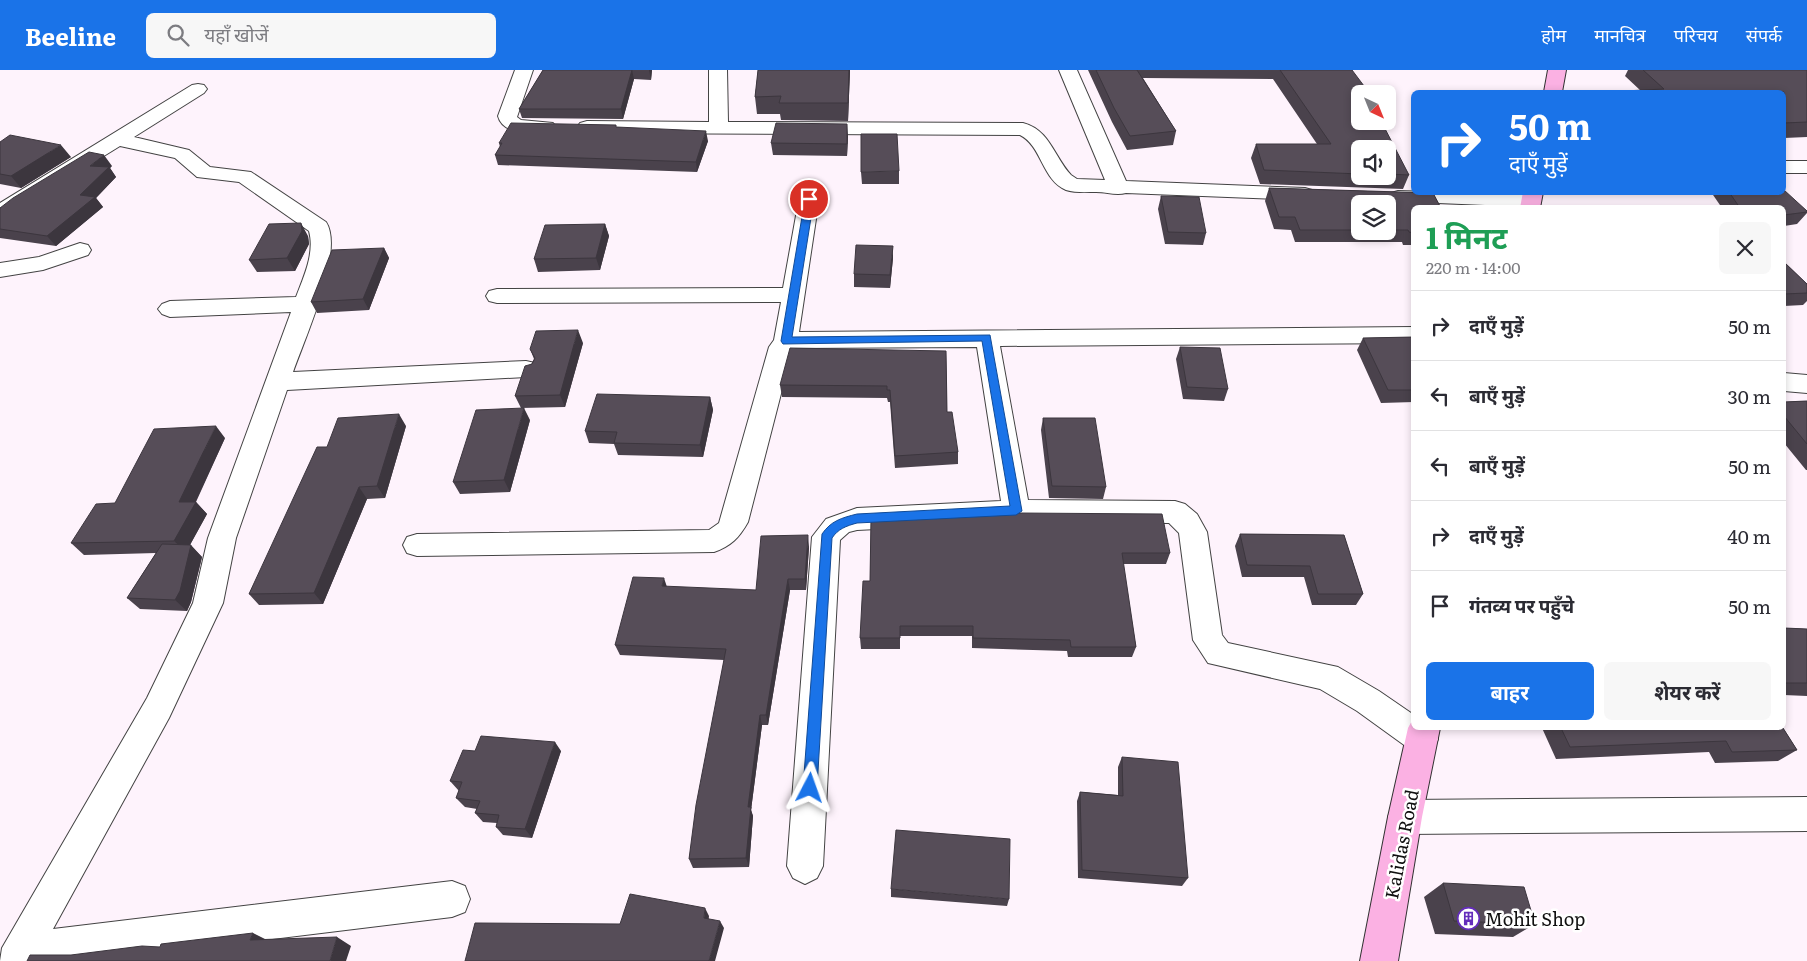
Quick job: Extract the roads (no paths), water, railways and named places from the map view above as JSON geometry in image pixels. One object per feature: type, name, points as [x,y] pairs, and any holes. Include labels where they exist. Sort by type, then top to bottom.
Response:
[{"type":"street","points":[[524,70],[507,116],[508,120],[517,126],[1023,130],[1035,134],[1064,181],[1084,187],[1325,195]]},
{"type":"street","points":[[718,70],[719,128]]},
{"type":"street","points":[[1068,70],[1119,188]]},
{"type":"street","points":[[1553,90],[1557,70]]},
{"type":"street","points":[[0,212],[198,89]]},
{"type":"street","points":[[18,956],[158,708],[208,603],[222,538],[318,268],[322,238],[318,227],[244,176],[204,173],[182,154],[117,140]]},
{"type":"street","points":[[1786,167],[1807,167]]},
{"type":"street","points":[[1396,197],[1532,200]]},
{"type":"street","points":[[786,341],[809,199]]},
{"type":"street","points":[[0,270],[43,262],[80,250]]},
{"type":"street","points":[[497,296],[794,295]]},
{"type":"street","points":[[170,309],[305,304]]},
{"type":"street","points":[[417,545],[714,541],[729,530],[734,522],[781,346],[786,341],[796,339],[1411,335]]},
{"type":"street","points":[[987,338],[1016,511]]},
{"type":"street","points":[[276,382],[526,369]]},
{"type":"street","points":[[1786,382],[1807,384]]},
{"type":"street","points":[[806,866],[826,538],[831,530],[842,522],[857,519],[1016,511],[1175,512],[1187,522],[1192,532],[1208,640],[1219,654],[1327,677],[1411,726]]},
{"type":"street","name":"Kalidas Road","points":[[1379,961],[1405,817],[1423,733]]},
{"type":"street","points":[[1405,817],[1807,814]]},
{"type":"street","points":[[18,956],[452,899]]},
{"type":"place","name":"Mohit Shop","points":[[1469,918]]}]
